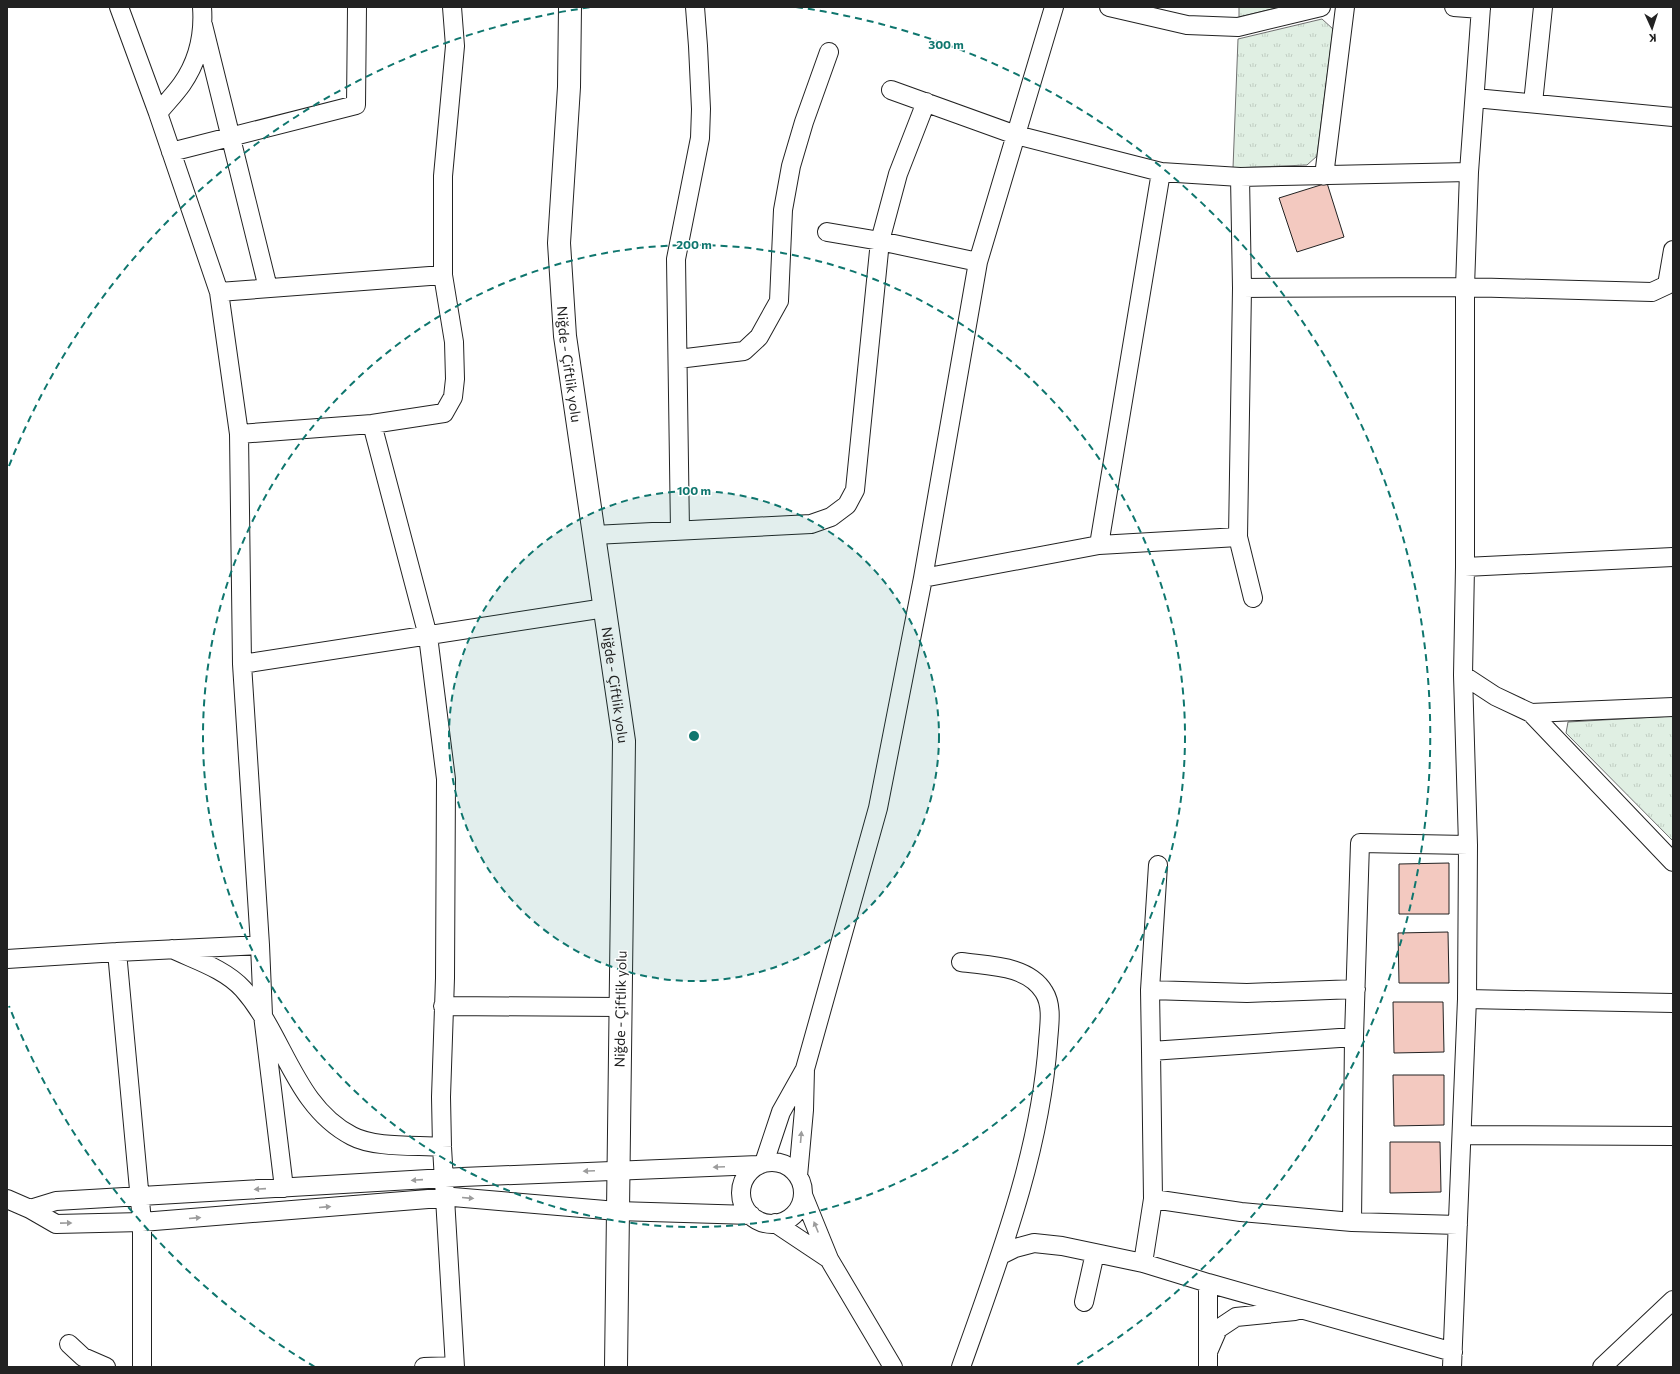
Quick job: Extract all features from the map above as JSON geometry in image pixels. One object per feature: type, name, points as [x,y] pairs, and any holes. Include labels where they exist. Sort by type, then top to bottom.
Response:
[{"type":"main road","name":"Niğde - Çiftlik yolu","points":[[570,7],[569,87],[559,243],[565,336],[624,741],[616,1367]]},
{"type":"street","points":[[119,7],[158,113],[219,292],[239,434],[242,664],[263,1015],[284,1188]]},
{"type":"street","points":[[202,7],[203,25],[268,288]]},
{"type":"street","points":[[171,152],[231,138],[356,105],[357,7]]},
{"type":"street","points":[[239,434],[372,424],[444,413],[453,396],[455,379],[454,342],[444,275],[443,176],[455,46],[452,7]]},
{"type":"street","points":[[680,530],[676,258],[700,138],[698,46],[695,7]]},
{"type":"street","points":[[798,1176],[804,1110],[805,1069],[878,808],[923,578],[978,262],[1054,7]]},
{"type":"street","points":[[1109,7],[1187,25],[1238,27],[1321,7]]},
{"type":"street","points":[[1324,176],[1346,7]]},
{"type":"street","points":[[1001,1255],[1015,1248],[1034,1243],[1062,1246],[1143,1263],[1304,1310],[1453,1359],[1467,999],[1468,845],[1463,675],[1465,567],[1465,287],[1469,172],[1481,8],[1454,7]]},
{"type":"street","points":[[1533,103],[1543,7]]},
{"type":"street","points":[[158,113],[182,84],[197,56],[203,25]]},
{"type":"street","points":[[678,359],[744,351],[759,337],[780,301],[783,210],[791,166],[804,122],[830,52]]},
{"type":"street","points":[[891,90],[1016,135],[1161,172],[1240,177],[1469,172]]},
{"type":"street","points":[[1474,98],[1673,118]]},
{"type":"street","points":[[594,535],[811,524],[831,517],[847,505],[855,490],[880,241],[898,174],[926,102]]},
{"type":"street","points":[[1099,545],[1161,172]]},
{"type":"street","points":[[1240,177],[1242,288],[1238,537],[1253,598]]},
{"type":"street","points":[[827,232],[880,241],[978,262]]},
{"type":"street","points":[[1242,288],[1465,287],[1652,292],[1667,285],[1673,250]]},
{"type":"street","points":[[219,292],[444,275]]},
{"type":"street","points":[[372,424],[428,636],[446,779],[442,1147],[446,1198],[454,1367],[424,1367]]},
{"type":"street","points":[[923,578],[1099,545],[1238,537]]},
{"type":"street","points":[[1465,567],[1673,557]]},
{"type":"street","points":[[242,664],[605,608]]},
{"type":"street","points":[[1463,675],[1495,696],[1531,713],[1673,862]]},
{"type":"street","points":[[1531,713],[1673,707]]},
{"type":"street","points":[[1352,1222],[1354,1037],[1360,843],[1468,845]]},
{"type":"street","points":[[1143,1263],[1152,1199],[1150,990],[1158,865]]},
{"type":"street","points":[[7,959],[260,945]]},
{"type":"street","points":[[172,949],[214,969],[228,977],[242,988],[263,1015],[292,1072],[325,1118],[352,1136],[371,1143],[442,1147]]},
{"type":"street","points":[[117,952],[142,1222],[142,1367]]},
{"type":"street","points":[[961,962],[1013,970],[1032,978],[1044,992],[1050,1010],[1046,1066],[1036,1132],[1001,1255],[961,1367]]},
{"type":"street","points":[[1150,990],[1247,993],[1356,989]]},
{"type":"street","points":[[1467,999],[1673,1003]]},
{"type":"street","points":[[443,1006],[620,1007]]},
{"type":"street","points":[[1151,1051],[1354,1037]]},
{"type":"street","points":[[803,1195],[796,1212],[788,1219],[775,1223],[768,1223],[759,1221],[750,1215],[744,1207],[741,1198],[741,1188],[744,1179],[750,1171],[761,1164],[780,1112],[805,1069]]},
{"type":"street","points":[[1462,1135],[1673,1136]]},
{"type":"street","points":[[30,1209],[56,1202],[444,1178],[779,1162],[788,1166],[798,1176],[801,1182],[803,1195],[829,1259],[894,1367]]},
{"type":"street","points":[[7,1199],[30,1209],[56,1224],[142,1222],[446,1198],[617,1211],[750,1215]]},
{"type":"street","points":[[1152,1199],[1241,1212],[1352,1222],[1458,1225]]},
{"type":"street","points":[[775,1223],[829,1259]]},
{"type":"street","points":[[1084,1302],[1095,1253]]},
{"type":"street","points":[[1208,1283],[1208,1359]]},
{"type":"street","points":[[1602,1367],[1673,1300]]},
{"type":"street","points":[[1208,1359],[1218,1329],[1236,1318],[1304,1310]]},
{"type":"street","points":[[69,1344],[83,1357],[106,1367]]},
{"type":"green space","points":[[1239,7],[1280,7],[1239,17]]},
{"type":"green space","points":[[1322,19],[1333,29],[1317,156],[1307,165],[1233,168],[1238,39]]},
{"type":"green space","points":[[1673,716],[1673,841],[1566,733],[1568,722]]},
{"type":"building","points":[[1327,183],[1344,237],[1297,252],[1279,198]]},
{"type":"building","points":[[1449,863],[1449,914],[1399,914],[1399,864]]},
{"type":"building","points":[[1448,932],[1449,983],[1399,983],[1398,933]]},
{"type":"building","points":[[1393,1002],[1443,1002],[1444,1052],[1394,1053]]},
{"type":"building","points":[[1393,1075],[1444,1075],[1444,1125],[1394,1126]]},
{"type":"building","points":[[1390,1142],[1440,1142],[1441,1192],[1390,1193]]}]
